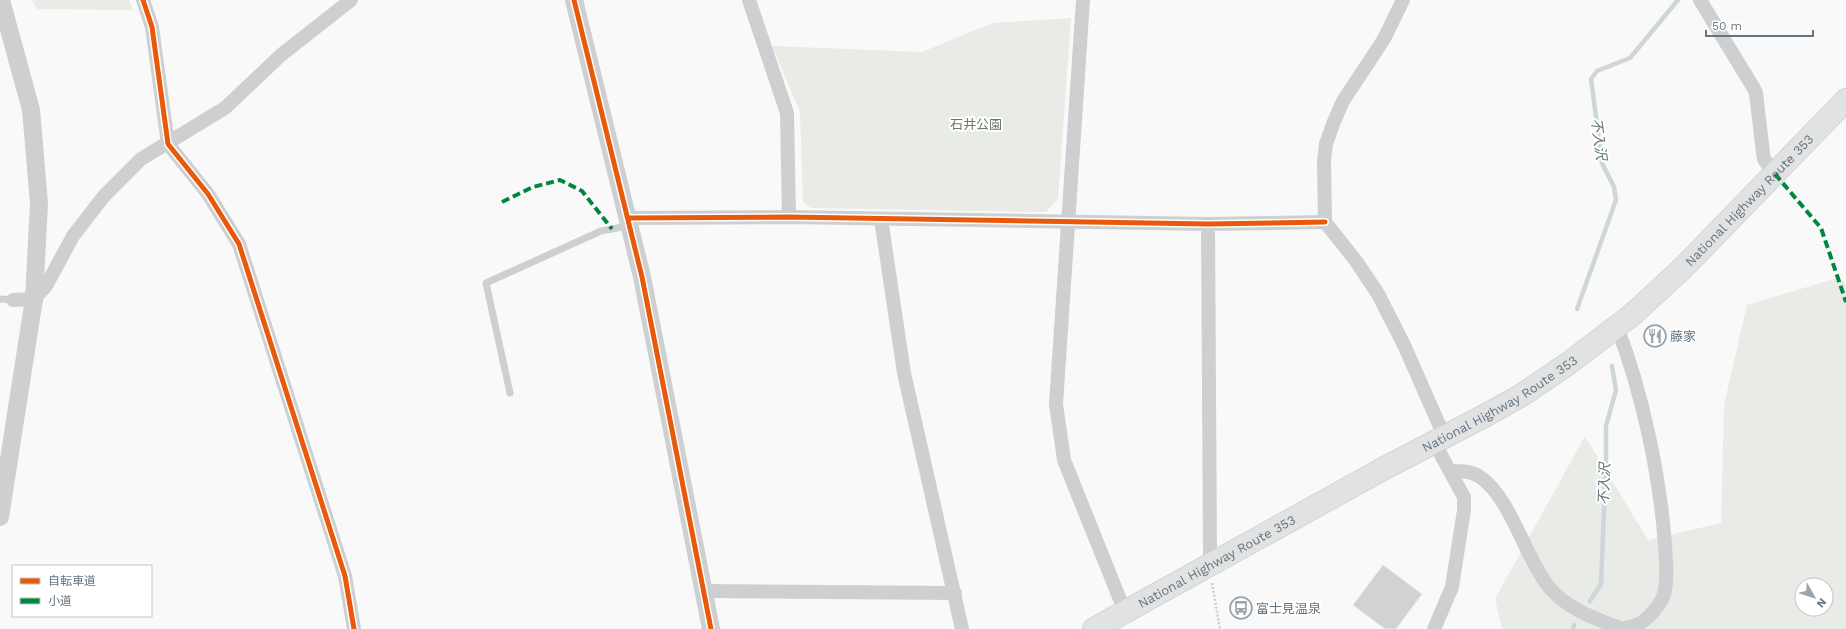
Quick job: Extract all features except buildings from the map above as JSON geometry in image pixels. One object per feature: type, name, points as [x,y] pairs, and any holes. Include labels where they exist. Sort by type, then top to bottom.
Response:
[{"type":"highway","name":"National Highway Route 353","points":[[1094,629],[1381,470],[1440,441],[1522,395],[1570,363],[1617,327],[1684,267],[1846,100]]},
{"type":"street","points":[[0,517],[34,299],[39,203],[31,110],[1,0]]},
{"type":"street","points":[[143,0],[152,27],[168,144],[208,194],[239,244],[345,576],[354,629]]},
{"type":"street","points":[[7,299],[34,299],[46,286],[73,236],[104,196],[141,159],[225,108],[281,55],[351,0]]},
{"type":"street","points":[[574,0],[630,222],[711,629]]},
{"type":"street","points":[[749,0],[787,113],[789,217]]},
{"type":"street","points":[[1083,0],[1056,404],[1064,460],[1125,612]]},
{"type":"street","points":[[1403,0],[1384,39],[1344,101],[1333,124],[1326,144],[1324,161],[1325,222],[1356,262],[1378,294],[1404,345],[1451,471],[1464,497],[1464,510],[1452,587],[1434,629]]},
{"type":"street","points":[[1700,0],[1756,93],[1764,159],[1775,174]]},
{"type":"street","points":[[630,222],[789,217],[1208,224],[1325,222]]},
{"type":"street","points":[[881,219],[904,373],[962,629]]},
{"type":"street","points":[[1208,224],[1210,554],[1208,566]]},
{"type":"street","points":[[1451,471],[1464,471],[1480,477],[1491,487],[1509,514],[1548,587],[1562,599],[1581,611],[1622,629],[1642,622],[1657,607],[1664,594],[1666,568],[1664,525],[1649,439],[1636,388],[1617,327]]},
{"type":"street","points":[[703,591],[955,593]]},
{"type":"lane","points":[[510,393],[486,283],[601,231],[630,222]]},
{"type":"path","points":[[1208,566],[1220,629]]},
{"type":"green space","points":[[32,0],[129,0],[133,10],[37,9]]},
{"type":"green space","name":"石井公園","points":[[1071,18],[1058,199],[1046,212],[811,208],[803,202],[800,112],[772,46],[922,52],[993,23]]},
{"type":"green space","points":[[1834,279],[1844,281],[1846,287],[1846,629],[1502,629],[1495,599],[1585,436],[1648,540],[1721,523],[1724,405],[1747,305]]},
{"type":"waterway","name":"不入沢","points":[[1577,309],[1616,200],[1614,187],[1602,163],[1591,79],[1597,71],[1630,58],[1678,0]]},
{"type":"waterway","name":"不入沢","points":[[1590,601],[1601,584],[1606,464],[1606,426],[1616,390],[1612,366]]},
{"type":"waterway","name":"不入沢","points":[[1573,629],[1574,625]]},
{"type":"marked path","points":[[1775,174],[1821,228],[1846,302]]},
{"type":"marked path","points":[[502,202],[533,187],[560,180],[582,191],[612,229]]},
{"type":"cycle path","points":[[143,0],[152,27],[168,144],[208,194],[239,244],[345,576],[354,629]]},
{"type":"cycle path","points":[[574,0],[642,277],[711,629]]},
{"type":"cycle path","points":[[629,218],[789,217],[1208,224],[1325,222]]},
{"type":"place","name":"藤家","points":[[1655,336]]},
{"type":"place","name":"富士見温泉","points":[[1241,608]]}]
